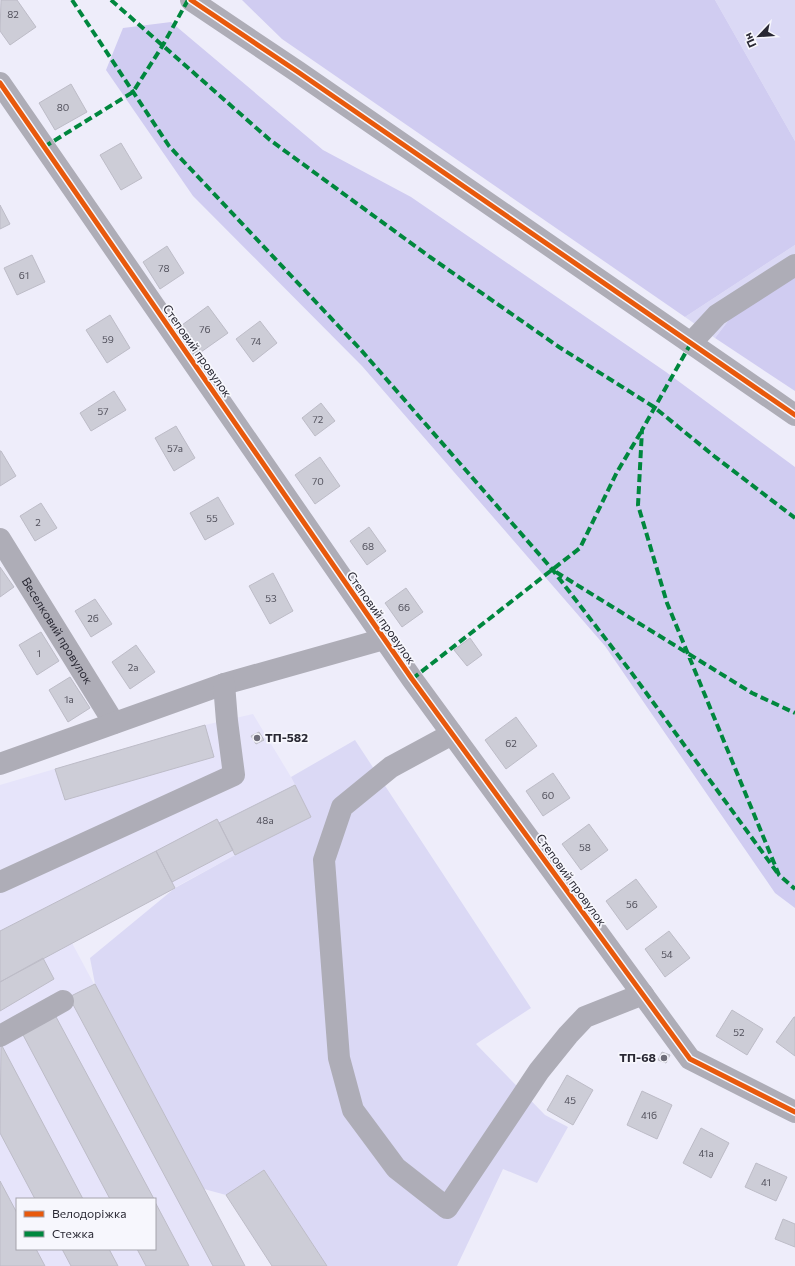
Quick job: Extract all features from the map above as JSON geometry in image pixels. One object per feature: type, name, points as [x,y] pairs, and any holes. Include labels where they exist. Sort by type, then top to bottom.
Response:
[{"type":"street","points":[[191,0],[298,72],[795,415]]},
{"type":"street","name":"Степовий провулок","points":[[0,83],[412,679],[690,1059],[795,1112]]},
{"type":"street","points":[[691,343],[717,315],[795,265]]},
{"type":"street","name":"Веселковий провулок","points":[[0,539],[114,723]]},
{"type":"street","points":[[0,764],[224,684],[384,639]]},
{"type":"street","points":[[0,882],[234,774],[226,721],[224,684]]},
{"type":"street","points":[[452,734],[391,767],[342,807],[324,860],[339,1058],[353,1110],[396,1168],[447,1208],[539,1071],[568,1035],[585,1017],[643,994]]},
{"type":"street","points":[[0,1036],[63,1001]]},
{"type":"shaded area","points":[[242,0],[715,0],[795,141],[795,245],[685,317],[282,39]]},
{"type":"shaded area","points":[[715,0],[795,0],[795,141]]},
{"type":"shaded area","points":[[171,22],[323,150],[411,197],[666,372],[795,467],[795,908],[775,893],[605,646],[362,366],[193,196],[106,70],[123,28]]},
{"type":"shaded area","points":[[795,245],[795,277],[731,317],[715,338],[685,317]]},
{"type":"shaded area","points":[[795,277],[795,391],[715,338],[731,317]]},
{"type":"shaded area","points":[[253,714],[291,777],[311,817],[235,855],[72,943],[245,1266],[0,1266],[0,785],[205,725]]},
{"type":"shaded area","points":[[355,740],[531,1008],[476,1044],[545,1115],[568,1127],[537,1183],[503,1169],[457,1266],[327,1266],[264,1170],[226,1195],[204,1189],[95,984],[90,958],[175,888],[235,855],[311,817],[291,777]]},
{"type":"building","points":[[1,0],[17,0],[36,27],[10,45],[0,31]]},
{"type":"building","points":[[71,84],[87,112],[55,130],[39,103]]},
{"type":"building","points":[[121,143],[142,178],[121,190],[100,155]]},
{"type":"building","points":[[0,205],[10,224],[0,229]]},
{"type":"building","points":[[167,246],[184,273],[160,289],[143,262]]},
{"type":"building","points":[[32,255],[45,282],[17,295],[4,268]]},
{"type":"building","points":[[208,306],[228,333],[201,352],[182,325]]},
{"type":"building","points":[[110,315],[130,348],[107,363],[86,330]]},
{"type":"building","points":[[260,321],[277,343],[253,362],[236,339]]},
{"type":"building","points":[[114,391],[126,410],[91,431],[80,413]]},
{"type":"building","points":[[321,403],[335,421],[315,436],[302,418]]},
{"type":"building","points":[[176,426],[195,458],[174,471],[155,438]]},
{"type":"building","points":[[0,451],[16,476],[0,486]]},
{"type":"building","points":[[320,457],[340,486],[315,504],[295,475]]},
{"type":"building","points":[[218,497],[234,524],[205,540],[190,513]]},
{"type":"building","points":[[41,503],[57,528],[35,541],[20,516]]},
{"type":"building","points":[[369,527],[386,551],[367,565],[350,541]]},
{"type":"building","points":[[0,567],[14,587],[0,597]]},
{"type":"building","points":[[273,573],[293,611],[270,624],[249,586]]},
{"type":"building","points":[[406,588],[423,612],[402,627],[385,603]]},
{"type":"building","points":[[95,599],[112,624],[91,637],[75,611]]},
{"type":"building","points":[[41,632],[59,661],[37,675],[19,645]]},
{"type":"building","points":[[470,638],[482,655],[467,666],[454,650]]},
{"type":"building","points":[[136,645],[155,672],[130,689],[112,662]]},
{"type":"building","points":[[70,677],[90,708],[68,722],[49,690]]},
{"type":"building","points":[[516,717],[537,746],[506,769],[485,740]]},
{"type":"building","points":[[205,725],[214,757],[65,800],[55,769]]},
{"type":"building","name":"ТП-582","points":[[259,732],[264,740],[256,744],[251,736]]},
{"type":"building","points":[[553,773],[570,798],[543,816],[526,791]]},
{"type":"building","points":[[295,785],[311,817],[235,855],[219,823]]},
{"type":"building","points":[[217,819],[233,850],[172,882],[156,851]]},
{"type":"building","points":[[589,824],[608,850],[581,870],[562,844]]},
{"type":"building","points":[[156,851],[175,888],[0,982],[0,931]]},
{"type":"building","points":[[636,879],[657,907],[627,930],[606,901]]},
{"type":"building","points":[[669,931],[690,958],[665,977],[645,949]]},
{"type":"building","points":[[43,958],[54,979],[0,1011],[0,982]]},
{"type":"building","points":[[95,984],[245,1266],[213,1266],[69,997]]},
{"type":"building","points":[[732,1010],[763,1029],[747,1055],[716,1036]]},
{"type":"building","points":[[55,1015],[153,1198],[109,1198],[22,1033]]},
{"type":"building","points":[[795,1017],[795,1056],[776,1042]]},
{"type":"building","points":[[1,1044],[82,1198],[34,1198],[0,1133]]},
{"type":"building","name":"ТП-68","points":[[662,1052],[670,1055],[666,1063],[658,1060]]},
{"type":"building","points":[[567,1075],[593,1090],[573,1125],[547,1110]]},
{"type":"building","points":[[642,1091],[672,1105],[657,1139],[627,1125]]},
{"type":"building","points":[[701,1128],[729,1143],[711,1178],[683,1163]]},
{"type":"building","points":[[756,1163],[787,1177],[776,1201],[745,1187]]},
{"type":"building","points":[[264,1170],[327,1266],[272,1266],[226,1195]]},
{"type":"building","points":[[0,1181],[16,1211],[16,1250],[37,1250],[45,1266],[0,1266]]},
{"type":"building","points":[[156,1204],[189,1266],[146,1266],[138,1250],[156,1250]]},
{"type":"building","points":[[783,1219],[795,1224],[795,1247],[775,1239]]},
{"type":"building","points":[[63,1250],[110,1250],[118,1266],[71,1266]]},
{"type":"marked path","points":[[72,0],[169,146],[361,350],[552,569],[631,672],[779,875]]},
{"type":"marked path","points":[[111,0],[270,140],[430,257],[559,347],[654,407],[714,456],[795,518]]},
{"type":"marked path","points":[[44,147],[133,92],[163,45],[188,0]]},
{"type":"marked path","points":[[691,343],[642,430],[638,505],[667,603],[779,875],[795,889]]},
{"type":"marked path","points":[[412,679],[580,548],[617,472],[641,432]]},
{"type":"marked path","points":[[556,572],[752,693],[795,713]]},
{"type":"cycle path","points":[[191,0],[298,72],[795,415]]},
{"type":"cycle path","points":[[0,83],[412,679],[690,1059],[795,1112]]},
{"type":"place","name":"ТП-582","points":[[257,738]]},
{"type":"place","name":"ТП-68","points":[[664,1058]]}]
